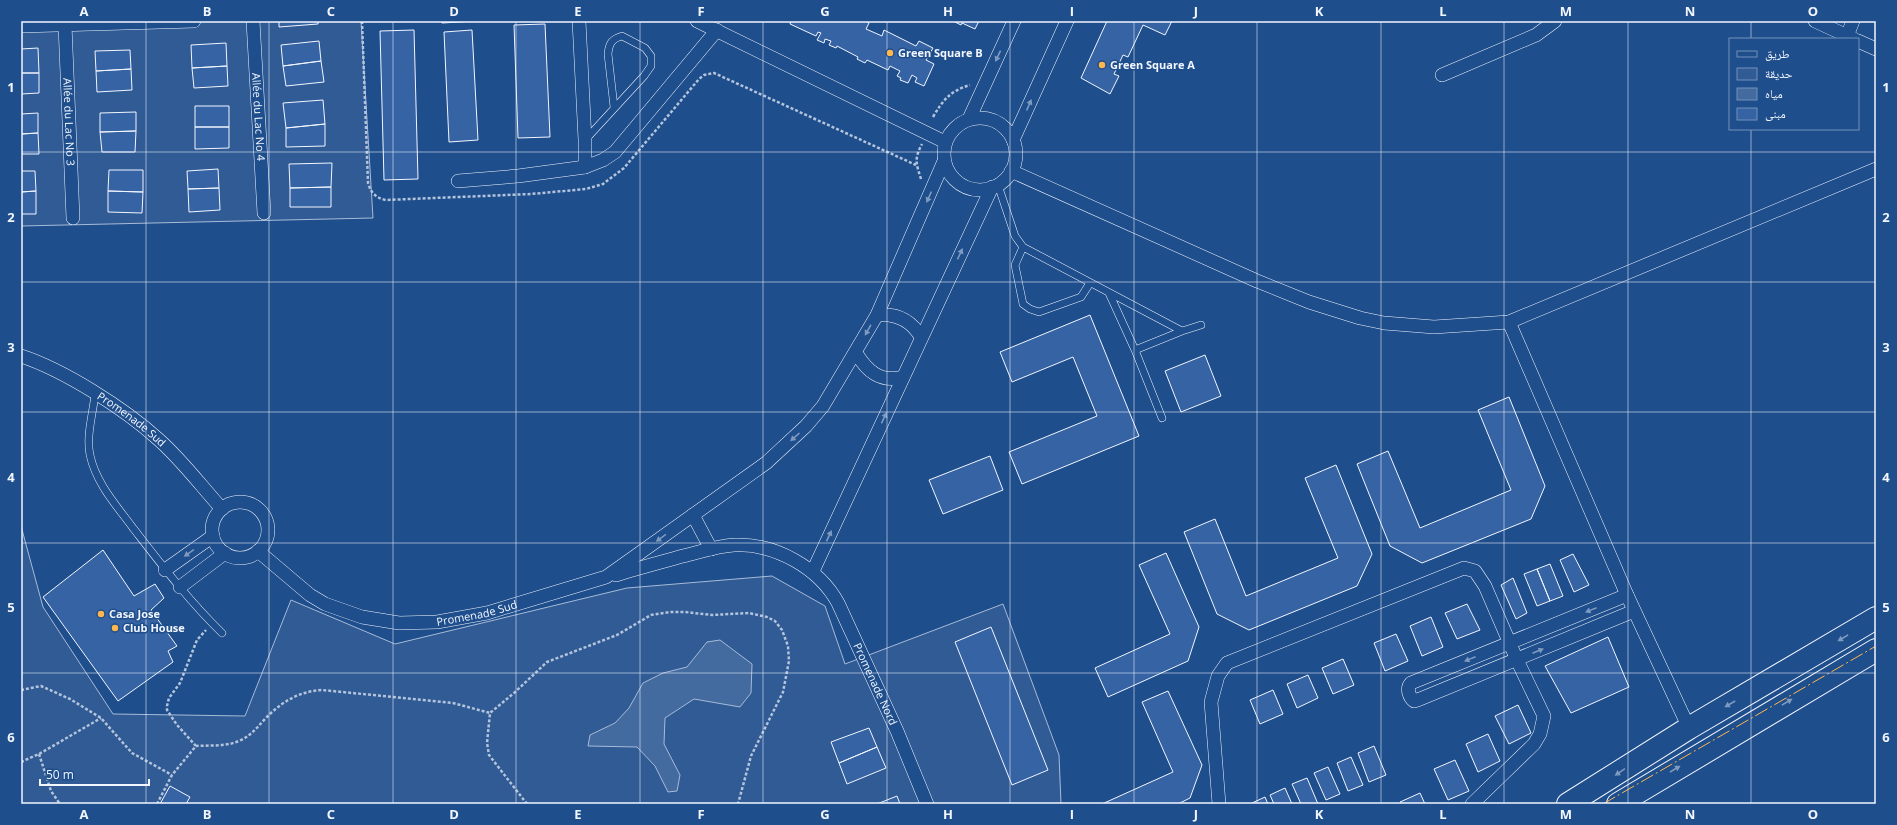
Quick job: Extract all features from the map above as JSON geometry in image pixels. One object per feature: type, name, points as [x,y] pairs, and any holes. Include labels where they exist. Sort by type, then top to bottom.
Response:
[{"type":"highway","points":[[1568,804],[1689,728],[1876,618]]},
{"type":"highway","points":[[1618,804],[1876,650]]},
{"type":"street","points":[[21,26],[194,21]]},
{"type":"street","name":"Allée du Lac No 4","points":[[253,21],[264,213]]},
{"type":"street","points":[[579,21],[585,140],[584,167]]},
{"type":"street","points":[[697,21],[945,142]]},
{"type":"street","points":[[969,119],[1014,21]]},
{"type":"street","points":[[1013,140],[1067,21]]},
{"type":"street","points":[[1442,76],[1536,34],[1555,21]]},
{"type":"street","points":[[1815,21],[1853,38],[1853,21]]},
{"type":"street","name":"Allée du Lac No 3","points":[[65,25],[73,218]]},
{"type":"street","points":[[458,181],[518,176],[584,167],[603,160],[615,152],[717,30]]},
{"type":"street","points":[[1859,41],[1876,49]]},
{"type":"street","points":[[606,577],[711,549],[734,545],[761,548],[783,556],[813,571],[903,377],[921,337],[995,186],[1008,176],[1014,165],[1016,153],[1013,140],[1006,129],[995,121],[982,117],[969,119],[957,126],[945,142],[944,161],[877,315],[856,353],[864,366],[874,374],[885,378],[903,377]]},
{"type":"street","points":[[944,161],[949,173],[962,185],[974,190],[995,186]]},
{"type":"street","points":[[1011,171],[1282,292],[1332,310],[1384,323],[1417,327],[1452,327],[1510,322],[1876,169]]},
{"type":"street","points":[[877,315],[889,314],[905,320],[921,337]]},
{"type":"street","points":[[1510,322],[1634,611],[1689,728]]},
{"type":"street","name":"Promenade Sud","points":[[258,550],[310,595],[332,608],[374,620],[399,623],[437,622],[487,614],[606,577],[749,477],[798,434],[823,406],[856,353]]},
{"type":"street","name":"Promenade Sud","points":[[21,356],[54,370],[120,409],[158,439],[222,509]]},
{"type":"street","points":[[244,502],[255,507],[262,513],[266,520],[268,529],[265,541],[253,554],[242,558],[233,557],[224,553],[217,546],[213,536],[213,523],[222,509],[232,503],[244,502]]},
{"type":"street","points":[[693,515],[711,549]]},
{"type":"street","points":[[165,570],[213,536]]},
{"type":"street","points":[[180,587],[224,553]]},
{"type":"street","points":[[1219,804],[1211,702],[1218,676],[1227,663],[1464,568],[1473,570],[1479,574],[1510,643],[1516,660],[1543,713],[1543,725],[1538,739],[1527,753],[1472,804]]},
{"type":"street","name":"Promenade Nord","points":[[813,571],[833,593],[838,603],[897,731],[927,804]]},
{"type":"street","points":[[1627,595],[1411,683],[1409,687],[1413,700],[1417,700],[1634,611]]},
{"type":"lane","points":[[585,140],[644,76],[651,66],[652,56],[645,48],[622,36],[614,38],[609,46],[608,54],[614,107]]},
{"type":"lane","points":[[995,186],[1015,236],[1023,248],[1182,331]]},
{"type":"lane","points":[[1023,248],[1015,266],[1023,304],[1030,309],[1039,312],[1081,296],[1090,283]]},
{"type":"lane","points":[[1108,293],[1135,350],[1162,418]]},
{"type":"lane","points":[[1135,350],[1201,325]]},
{"type":"lane","points":[[95,394],[90,453],[94,468],[102,485],[165,570],[222,633]]},
{"type":"path","points":[[933,117],[941,102],[957,89],[971,84],[985,84]]},
{"type":"path","points":[[926,133],[916,156],[916,161],[928,198]]},
{"type":"path","points":[[527,804],[489,755],[487,743],[490,713],[509,698],[547,662],[574,650],[593,646],[617,635],[651,615],[670,612],[712,615],[749,613],[767,617],[775,621],[782,630],[788,646],[789,660],[783,692],[751,756],[738,804]]},
{"type":"path","points":[[196,746],[177,725],[167,710],[167,706],[169,698],[180,683],[197,640],[212,623]]},
{"type":"path","points":[[21,690],[41,686],[70,698],[101,718],[132,753],[172,775]]},
{"type":"path","points":[[157,804],[172,775],[196,746],[225,745],[242,740],[252,734],[278,706],[301,692],[322,690],[453,703],[490,713]]},
{"type":"path","points":[[21,762],[39,754],[101,718]]},
{"type":"path","points":[[39,754],[51,791],[60,804]]},
{"type":"green space","points":[[21,21],[361,21],[373,218],[21,226]]},
{"type":"green space","points":[[21,526],[43,607],[113,714],[245,716],[291,600],[395,644],[627,588],[772,576],[825,606],[845,664],[1003,604],[1059,755],[1061,804],[21,804]]},
{"type":"water","points":[[720,640],[752,664],[751,693],[740,707],[694,699],[665,718],[664,744],[680,775],[677,791],[668,792],[655,766],[637,747],[588,746],[590,735],[615,723],[629,708],[643,683],[663,673],[687,667],[707,642]]},
{"type":"building","points":[[279,21],[318,21],[318,24],[279,27]]},
{"type":"building","points":[[442,21],[475,21],[442,23]]},
{"type":"building","name":"Green Square B","points":[[791,21],[866,21],[869,23],[866,29],[882,36],[884,30],[916,46],[919,41],[933,48],[926,60],[934,64],[924,86],[915,82],[917,78],[912,75],[908,83],[900,80],[901,78],[897,76],[900,71],[890,66],[888,70],[867,60],[865,63],[857,59],[858,57],[837,46],[836,48],[829,45],[831,41],[825,39],[824,43],[817,40],[821,33],[818,32],[816,36],[790,24]]},
{"type":"building","name":"Green Square B","points":[[953,21],[979,21],[975,29]]},
{"type":"building","name":"Green Square A","points":[[1107,21],[1172,21],[1165,35],[1143,25],[1128,57],[1123,55],[1114,74],[1119,76],[1110,94],[1081,78]]},
{"type":"building","points":[[545,24],[550,137],[518,138],[514,25]]},
{"type":"building","points":[[414,30],[418,179],[384,180],[380,31]]},
{"type":"building","points":[[472,30],[478,140],[449,142],[444,32]]},
{"type":"building","points":[[319,41],[321,61],[283,66],[281,45]]},
{"type":"building","points":[[226,43],[227,66],[192,68],[191,45]]},
{"type":"building","points":[[38,48],[39,73],[21,73],[21,49]]},
{"type":"building","points":[[130,50],[131,69],[96,71],[95,51]]},
{"type":"building","points":[[321,61],[324,82],[286,86],[283,66]]},
{"type":"building","points":[[227,66],[228,86],[194,88],[192,68]]},
{"type":"building","points":[[131,69],[132,90],[97,92],[96,71]]},
{"type":"building","points":[[21,73],[39,73],[39,93],[21,94]]},
{"type":"building","points":[[323,100],[325,124],[286,128],[283,103]]},
{"type":"building","points":[[195,106],[229,106],[229,127],[195,127]]},
{"type":"building","points":[[136,112],[136,131],[100,132],[100,113]]},
{"type":"building","points":[[38,113],[38,133],[21,134],[21,114]]},
{"type":"building","points":[[325,124],[325,146],[286,147],[286,128]]},
{"type":"building","points":[[195,127],[229,127],[229,148],[195,149]]},
{"type":"building","points":[[136,131],[135,152],[102,152],[100,132]]},
{"type":"building","points":[[38,133],[39,154],[21,154],[21,134]]},
{"type":"building","points":[[332,163],[331,187],[290,188],[289,164]]},
{"type":"building","points":[[218,169],[219,188],[188,189],[187,171]]},
{"type":"building","points":[[109,170],[143,170],[143,192],[108,191]]},
{"type":"building","points":[[21,171],[35,171],[36,191],[21,192]]},
{"type":"building","points":[[331,187],[331,207],[290,207],[290,188]]},
{"type":"building","points":[[219,188],[220,210],[189,212],[188,189]]},
{"type":"building","points":[[36,191],[36,214],[21,214],[21,192]]},
{"type":"building","points":[[108,191],[143,192],[142,213],[108,212]]},
{"type":"building","points":[[1090,315],[1139,436],[1022,484],[1009,452],[1097,416],[1073,357],[1012,382],[1000,352]]},
{"type":"building","points":[[1205,355],[1221,396],[1181,412],[1165,371]]},
{"type":"building","points":[[1509,397],[1545,486],[1531,519],[1422,563],[1390,546],[1357,464],[1388,451],[1420,528],[1511,490],[1478,410]]},
{"type":"building","points":[[990,456],[1003,490],[943,514],[929,480]]},
{"type":"building","points":[[1336,465],[1372,554],[1357,586],[1249,630],[1217,614],[1184,532],[1215,519],[1246,596],[1338,558],[1305,478]]},
{"type":"building","name":"Club House","points":[[103,550],[134,596],[155,584],[164,598],[151,610],[177,646],[168,651],[173,662],[118,701],[43,597]]},
{"type":"building","points":[[1166,553],[1199,627],[1188,661],[1108,697],[1095,668],[1170,634],[1139,565]]},
{"type":"building","points":[[1573,554],[1589,585],[1574,592],[1560,560]]},
{"type":"building","points":[[1550,564],[1563,596],[1550,601],[1537,569]]},
{"type":"building","points":[[1537,569],[1550,601],[1537,606],[1524,574]]},
{"type":"building","points":[[1513,578],[1527,613],[1516,619],[1501,585]]},
{"type":"building","points":[[1467,604],[1480,630],[1457,639],[1445,613]]},
{"type":"building","points":[[1431,617],[1443,647],[1422,656],[1410,626]]},
{"type":"building","points":[[991,627],[1048,770],[1012,785],[955,642]]},
{"type":"building","points":[[1396,634],[1408,661],[1385,671],[1374,643]]},
{"type":"building","points":[[1608,637],[1629,687],[1571,713],[1545,666]]},
{"type":"building","points":[[1343,659],[1354,685],[1333,694],[1322,668]]},
{"type":"building","points":[[1308,675],[1318,698],[1297,708],[1287,684]]},
{"type":"building","points":[[1273,690],[1283,714],[1260,724],[1250,700]]},
{"type":"building","points":[[1168,691],[1202,765],[1190,798],[1178,804],[1102,804],[1173,772],[1142,702]]},
{"type":"building","points":[[1518,705],[1531,733],[1509,744],[1495,716]]},
{"type":"building","points":[[869,728],[877,747],[839,763],[831,742]]},
{"type":"building","points":[[1488,734],[1500,761],[1478,772],[1466,744]]},
{"type":"building","points":[[1374,746],[1386,775],[1369,782],[1358,753]]},
{"type":"building","points":[[877,747],[886,768],[847,784],[839,763]]},
{"type":"building","points":[[1351,757],[1363,785],[1348,791],[1337,763]]},
{"type":"building","points":[[1455,760],[1469,791],[1448,800],[1434,769]]},
{"type":"building","points":[[1328,767],[1340,794],[1326,800],[1314,773]]},
{"type":"building","points":[[1307,778],[1318,804],[1301,804],[1292,784]]},
{"type":"building","points":[[170,786],[190,797],[186,804],[160,804]]},
{"type":"building","points":[[1285,788],[1292,804],[1274,804],[1270,795]]},
{"type":"building","points":[[1420,793],[1425,804],[1401,804],[1400,802]]},
{"type":"building","points":[[897,796],[900,804],[877,804]]},
{"type":"building","points":[[1265,797],[1268,804],[1250,804]]},
{"type":"power","points":[[1603,804],[1876,646]]},
{"type":"place","name":"Green Square B","points":[[890,53]]},
{"type":"place","name":"Green Square A","points":[[1102,65]]},
{"type":"place","name":"Casa Jose","points":[[101,614]]},
{"type":"place","name":"Club House","points":[[115,628]]}]
